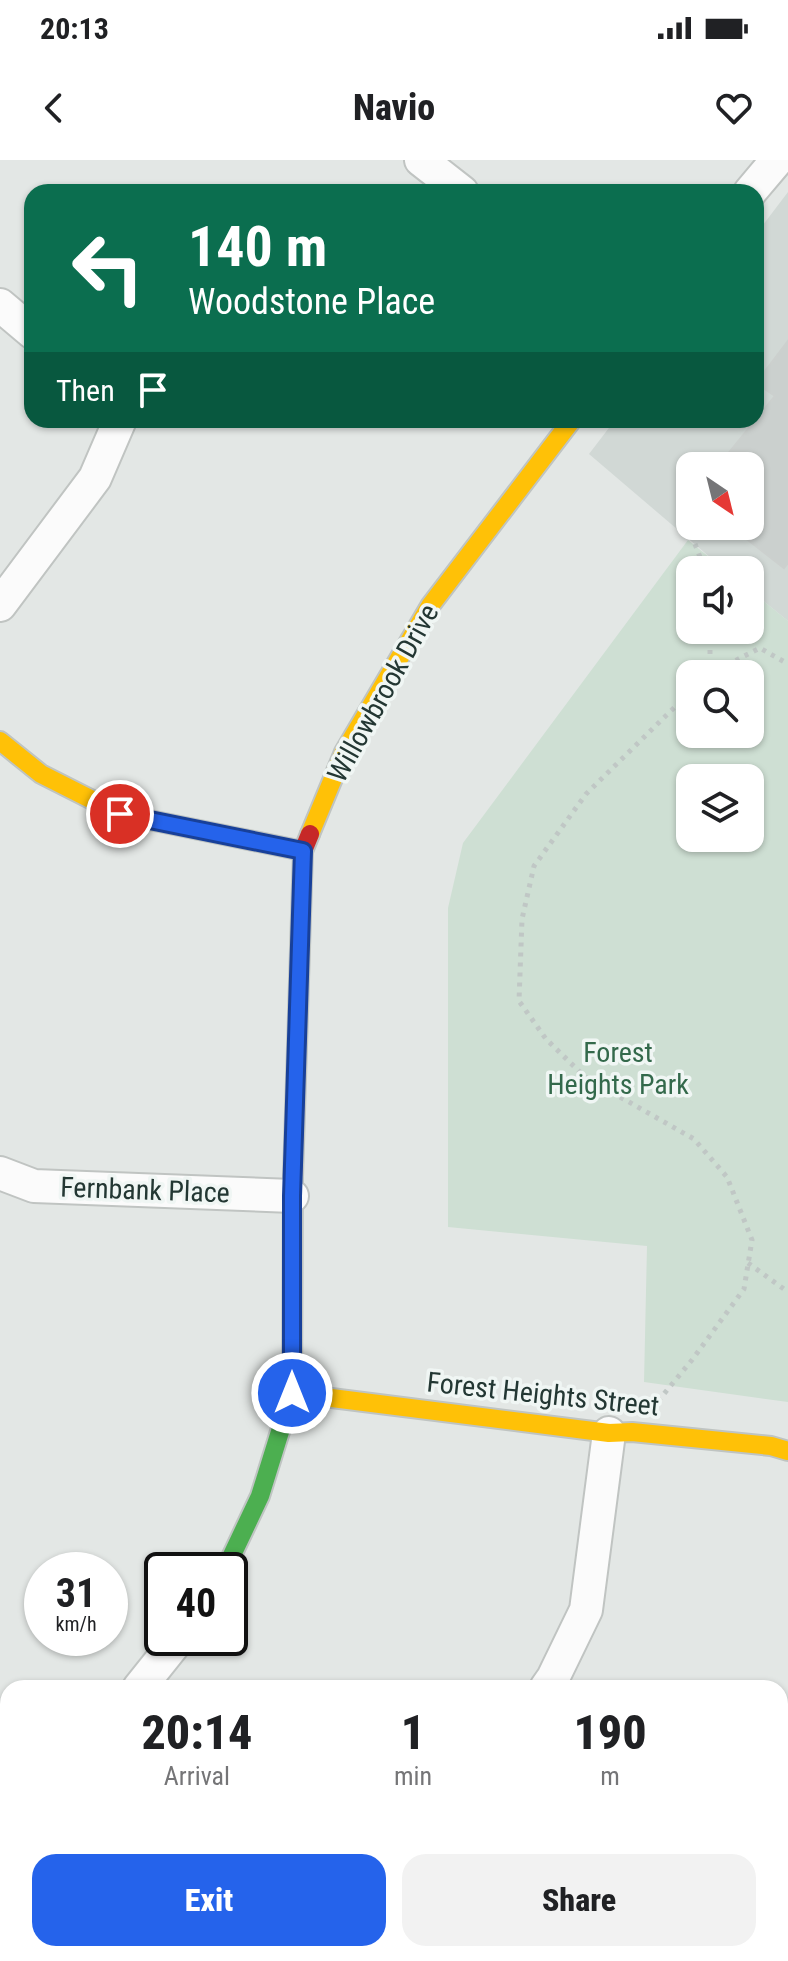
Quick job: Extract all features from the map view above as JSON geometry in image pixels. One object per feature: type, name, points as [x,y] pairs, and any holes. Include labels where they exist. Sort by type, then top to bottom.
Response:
[{"type":"street","points":[[421,160],[452,184]]},
{"type":"street","points":[[757,184],[777,160]]},
{"type":"street","points":[[0,305],[24,325]]},
{"type":"street","points":[[0,605],[95,478],[117,428]]},
{"type":"street","name":"Willowbrook Drive","points":[[234,1552],[260,1496],[292,1393],[292,1196],[303,851],[344,752],[430,606],[566,428]]},
{"type":"street","points":[[0,741],[41,774],[120,814],[303,851]]},
{"type":"street","name":"Fernbank Place","points":[[0,1173],[34,1186],[292,1196]]},
{"type":"street","name":"Forest Heights Street","points":[[292,1393],[620,1432],[771,1446],[788,1451]]},
{"type":"street","points":[[552,1680],[586,1610],[620,1432]]},
{"type":"street","points":[[145,1680],[165,1656]]},
{"type":"path","points":[[695,544],[700,556]]},
{"type":"path","points":[[736,660],[760,648],[788,664]]},
{"type":"path","points":[[620,1432],[692,1360],[744,1289],[752,1240],[727,1177],[694,1139],[585,1077],[546,1039],[519,1001],[522,919],[534,866],[586,794],[676,706]]},
{"type":"path","points":[[748,1263],[788,1292]]},
{"type":"shaded area","points":[[788,192],[788,621],[764,601],[764,556],[709,556],[690,540],[764,540],[764,452],[676,452],[676,528],[589,454],[609,428],[764,428],[764,224]]},
{"type":"green space","name":"Forest Heights Park","points":[[688,540],[708,556],[676,556]]},
{"type":"green space","name":"Forest Heights Park","points":[[676,556],[676,644],[764,644],[764,601],[788,621],[788,1402],[644,1382],[647,1246],[448,1227],[448,908],[463,843]]},
{"type":"building","points":[[788,341],[788,563],[784,568],[748,540],[764,540],[764,452],[729,452],[749,428],[764,428],[764,410],[775,396],[764,388],[764,372]]},
{"type":"traffic: fast","points":[[234,1552],[260,1496],[292,1393],[293,1177]]},
{"type":"traffic: slow","points":[[310,834],[344,752],[430,606],[566,428]]},
{"type":"traffic: slow","points":[[0,741],[41,774],[120,814],[303,851]]},
{"type":"traffic: slow","points":[[292,1393],[609,1433],[632,1432],[771,1446],[788,1451]]},
{"type":"traffic: jam","points":[[293,1177],[303,851],[310,834]]},
{"type":"route","points":[[120,814],[303,851],[292,1196],[292,1393]]}]
